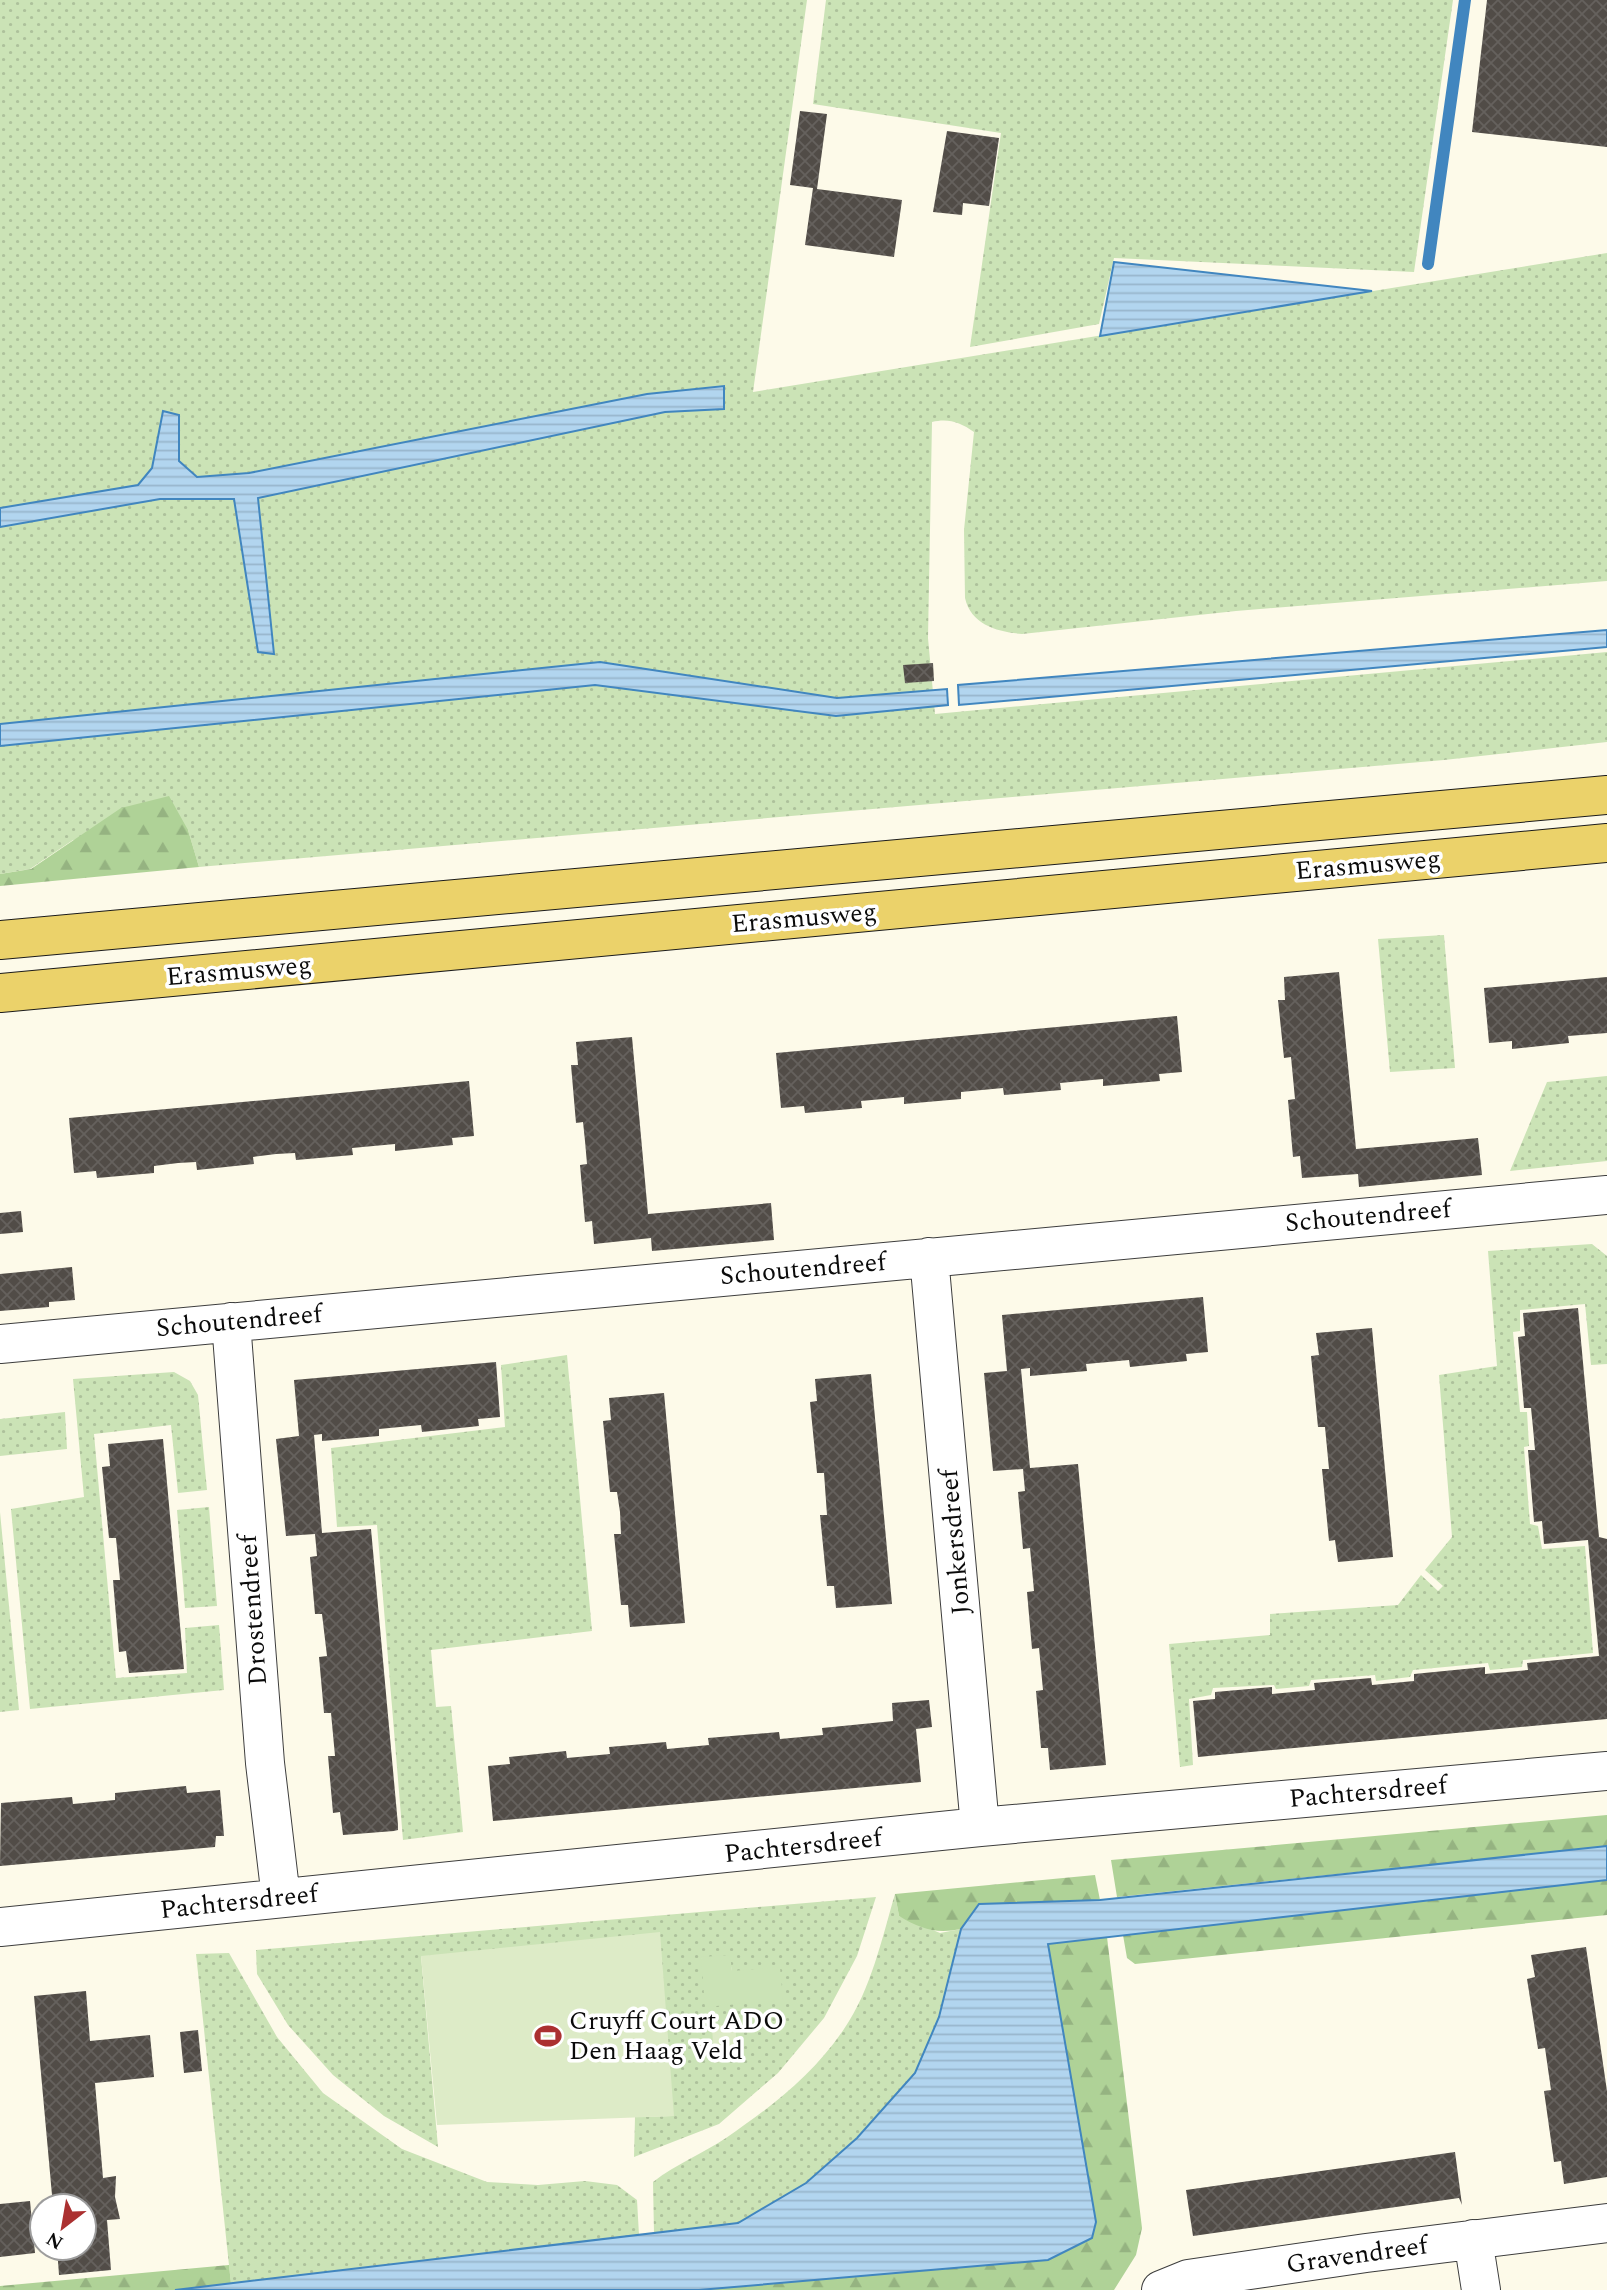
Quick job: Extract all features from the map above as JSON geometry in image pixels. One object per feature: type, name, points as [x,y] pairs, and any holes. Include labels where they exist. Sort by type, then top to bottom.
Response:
[{"type":"main road","name":"Erasmusweg","points":[[0,940],[1607,795]]},
{"type":"main road","name":"Erasmusweg","points":[[0,993],[1607,843]]},
{"type":"street","name":"Schoutendreef","points":[[0,1344],[1607,1195]]},
{"type":"street","name":"Jonkersdreef","points":[[929,1258],[980,1827]]},
{"type":"street","name":"Drostendreef","points":[[231,1322],[265,1763],[281,1898]]},
{"type":"street","name":"Pachtersdreef","points":[[0,1927],[980,1827],[1607,1771]]},
{"type":"street","name":"Gravendreef","points":[[1160,2290],[1188,2279],[1607,2223]]},
{"type":"street","points":[[1473,2239],[1481,2290]]},
{"type":"green space","points":[[0,0],[807,0],[753,392],[1607,253],[1607,581],[1236,611],[1022,634],[995,629],[973,615],[965,598],[964,530],[974,432],[954,422],[943,420],[932,422],[928,638],[935,714],[1607,652],[1607,742],[1444,760],[199,867],[188,830],[73,840],[30,869],[0,874],[0,527],[160,499],[234,499],[258,651],[274,653],[258,498],[665,412],[723,409],[724,387],[647,394],[249,473],[197,477],[179,461],[179,416],[163,412],[152,468],[138,485],[0,508]]},
{"type":"green space","points":[[826,0],[1453,0],[1414,272],[1114,258],[1099,324],[970,347],[1001,133],[813,104]]},
{"type":"green space","points":[[169,796],[188,830],[199,867],[0,886],[0,874],[31,869],[121,808]]},
{"type":"green space","points":[[1444,935],[1455,1068],[1390,1072],[1378,939]]},
{"type":"green space","points":[[1607,1076],[1607,1161],[1510,1171],[1547,1082]]},
{"type":"green space","points":[[1592,1244],[1607,1256],[1607,1364],[1591,1365],[1585,1304],[1520,1310],[1520,1331],[1513,1332],[1520,1412],[1527,1412],[1529,1446],[1524,1447],[1530,1524],[1538,1526],[1542,1549],[1585,1546],[1593,1653],[1523,1660],[1522,1667],[1490,1670],[1488,1663],[1413,1670],[1410,1677],[1376,1681],[1375,1675],[1311,1680],[1309,1686],[1276,1689],[1274,1685],[1213,1688],[1211,1695],[1189,1699],[1193,1765],[1180,1767],[1169,1644],[1270,1635],[1270,1614],[1398,1605],[1421,1575],[1438,1591],[1443,1586],[1425,1570],[1452,1537],[1439,1375],[1497,1366],[1488,1251]]},
{"type":"green space","points":[[567,1355],[592,1631],[431,1650],[436,1707],[451,1706],[463,1832],[403,1840],[377,1525],[337,1527],[331,1448],[505,1427],[501,1365]]},
{"type":"green space","points":[[174,1372],[190,1381],[198,1395],[207,1490],[178,1493],[171,1425],[94,1434],[116,1678],[187,1673],[185,1628],[219,1625],[224,1690],[30,1709],[11,1509],[84,1497],[73,1379]]},
{"type":"green space","points":[[65,1412],[67,1449],[0,1456],[0,1419]]},
{"type":"green space","points":[[209,1507],[217,1606],[185,1608],[177,1510]]},
{"type":"green space","points":[[0,1512],[19,1710],[0,1712]]},
{"type":"green space","points":[[1607,1815],[1607,1846],[1117,1897],[1111,1860]]},
{"type":"green space","points":[[1095,1875],[1100,1900],[980,1904],[961,1929],[944,1931],[914,1924],[899,1916],[895,1894]]},
{"type":"green space","points":[[1607,1880],[1607,1915],[1135,1964],[1127,1958],[1123,1935]]},
{"type":"green space","points":[[895,1894],[899,1916],[940,1933],[961,1929],[939,2017],[915,2073],[856,2138],[806,2183],[738,2223],[654,2234],[653,2182],[726,2138],[775,2102],[805,2076],[832,2046],[862,1998]]},
{"type":"green space","points":[[876,1897],[857,1956],[824,2018],[778,2073],[719,2124],[634,2157],[635,2117],[673,2116],[421,1956],[438,2147],[384,2116],[333,2075],[288,2025],[257,1974],[256,1950]],"holes":[[[729,1956],[732,1971],[701,1958]]]},
{"type":"green space","name":"Cruyff Court ADO Den Haag Veld","points":[[660,1932],[674,2116],[437,2125],[421,1956]]},
{"type":"green space","points":[[1107,1937],[1142,2228],[1136,2255],[1114,2290],[699,2290],[1048,2260],[1092,2238],[1096,2222],[1047,1944]]},
{"type":"green space","points":[[229,1953],[277,2037],[323,2093],[402,2149],[487,2182],[538,2185],[585,2181],[617,2185],[637,2200],[639,2235],[231,2284],[196,1954]]},
{"type":"green space","points":[[730,1955],[732,1971],[780,1967],[783,2000],[705,2007],[701,1957]]},
{"type":"green space","points":[[735,2024],[738,2060],[714,2063],[712,2026]]},
{"type":"green space","points":[[229,2265],[231,2284],[175,2290],[0,2290],[0,2286]]},
{"type":"water","points":[[1114,262],[1372,291],[1100,336]]},
{"type":"water","points":[[724,386],[724,409],[665,412],[258,498],[274,654],[258,652],[234,499],[160,499],[0,527],[0,508],[138,485],[152,468],[163,411],[179,415],[179,461],[197,477],[249,473],[647,394]]},
{"type":"water","points":[[1607,630],[1607,647],[959,705],[958,685]]},
{"type":"water","points":[[600,662],[837,698],[947,689],[948,705],[836,716],[595,685],[0,746],[0,724]]},
{"type":"water","points":[[1607,1846],[1607,1880],[1048,1944],[1096,2222],[1092,2238],[1048,2260],[699,2290],[175,2290],[738,2223],[806,2183],[857,2138],[915,2073],[939,2017],[961,1929],[979,1904],[1100,1900]]},
{"type":"building","points":[[1487,0],[1607,0],[1607,147],[1472,132]]},
{"type":"building","points":[[800,111],[827,114],[817,189],[902,200],[894,257],[805,245],[813,188],[790,185]]},
{"type":"building","points":[[947,131],[999,138],[989,206],[963,203],[962,215],[933,212]]},
{"type":"building","points":[[933,663],[934,681],[905,683],[903,665]]},
{"type":"building","points":[[1339,972],[1356,1149],[1478,1138],[1482,1175],[1359,1187],[1358,1174],[1302,1178],[1300,1156],[1293,1157],[1288,1100],[1295,1099],[1291,1057],[1284,1058],[1278,1000],[1285,1000],[1284,977]]},
{"type":"building","points":[[1607,977],[1607,1033],[1568,1036],[1569,1043],[1512,1049],[1512,1041],[1489,1043],[1484,988]]},
{"type":"building","points":[[1177,1016],[1182,1072],[1159,1074],[1160,1081],[1103,1086],[1103,1079],[1060,1083],[1061,1090],[1004,1095],[1003,1088],[961,1092],[961,1099],[904,1104],[904,1097],[861,1101],[862,1108],[805,1113],[804,1106],[781,1108],[776,1053]]},
{"type":"building","points":[[632,1037],[648,1214],[771,1203],[774,1240],[652,1251],[651,1238],[594,1244],[592,1221],[585,1222],[580,1165],[587,1164],[585,1141],[583,1122],[576,1123],[571,1065],[578,1065],[576,1042]]},
{"type":"building","points":[[469,1081],[474,1136],[452,1138],[453,1145],[395,1151],[395,1144],[352,1148],[353,1155],[296,1160],[295,1153],[276,1154],[253,1157],[254,1164],[197,1170],[196,1162],[178,1163],[154,1166],[154,1173],[97,1178],[96,1171],[74,1173],[69,1118]]},
{"type":"building","points":[[21,1211],[23,1232],[0,1234],[0,1213]]},
{"type":"building","points":[[72,1267],[75,1300],[49,1302],[49,1307],[0,1311],[0,1274]]},
{"type":"building","points":[[1203,1297],[1208,1352],[1186,1354],[1187,1361],[1130,1367],[1129,1360],[1086,1364],[1087,1371],[1030,1376],[1030,1368],[1021,1369],[1030,1468],[1078,1464],[1106,1765],[1050,1770],[1048,1748],[1041,1748],[1036,1691],[1043,1690],[1039,1648],[1032,1649],[1027,1592],[1034,1591],[1030,1548],[1023,1549],[1018,1492],[1025,1491],[1023,1469],[993,1471],[984,1373],[1007,1371],[1002,1315]]},
{"type":"building","points":[[1578,1308],[1599,1537],[1607,1539],[1607,1719],[1198,1757],[1193,1701],[1215,1699],[1215,1692],[1272,1687],[1272,1694],[1315,1690],[1314,1683],[1371,1678],[1372,1685],[1414,1681],[1414,1674],[1485,1667],[1485,1674],[1528,1670],[1527,1663],[1599,1656],[1588,1540],[1544,1544],[1542,1521],[1534,1522],[1528,1450],[1535,1450],[1531,1408],[1524,1408],[1518,1337],[1525,1336],[1523,1313]]},
{"type":"building","points":[[1372,1328],[1393,1557],[1338,1562],[1335,1540],[1329,1541],[1322,1469],[1329,1469],[1325,1427],[1318,1427],[1311,1356],[1319,1355],[1316,1333]]},
{"type":"building","points":[[496,1362],[500,1417],[478,1419],[479,1426],[422,1432],[421,1425],[379,1429],[379,1436],[322,1441],[322,1434],[314,1435],[322,1533],[371,1529],[398,1825],[398,1830],[394,1831],[343,1835],[340,1812],[333,1813],[328,1756],[335,1756],[331,1713],[324,1713],[319,1657],[327,1656],[322,1614],[315,1614],[310,1557],[317,1556],[315,1534],[286,1536],[276,1439],[299,1436],[294,1380]]},
{"type":"building","points":[[871,1374],[892,1604],[836,1608],[834,1586],[827,1586],[820,1515],[827,1515],[824,1473],[817,1473],[810,1402],[817,1401],[815,1379]]},
{"type":"building","points":[[664,1393],[685,1623],[630,1627],[628,1605],[621,1605],[614,1534],[621,1534],[620,1512],[617,1492],[610,1492],[603,1421],[611,1420],[609,1398]]},
{"type":"building","points":[[163,1439],[184,1669],[129,1673],[126,1651],[119,1652],[113,1580],[120,1580],[116,1538],[109,1538],[102,1467],[110,1466],[108,1444]]},
{"type":"building","points":[[929,1700],[932,1727],[916,1729],[921,1782],[493,1821],[488,1766],[510,1764],[509,1757],[566,1751],[567,1758],[610,1754],[609,1747],[666,1742],[667,1749],[709,1745],[708,1738],[779,1732],[780,1739],[823,1735],[822,1728],[893,1721],[892,1703]]},
{"type":"building","points":[[186,1786],[187,1793],[220,1790],[224,1836],[216,1836],[215,1847],[0,1866],[1,1803],[72,1797],[73,1804],[115,1800],[115,1793]]},
{"type":"building","points":[[1586,1947],[1607,2091],[1607,2177],[1564,2184],[1561,2161],[1554,2162],[1544,2091],[1551,2090],[1545,2048],[1538,2049],[1527,1979],[1535,1977],[1531,1955]]},
{"type":"building","points":[[86,1991],[90,2041],[150,2035],[154,2077],[95,2083],[103,2178],[116,2176],[115,2197],[120,2219],[107,2220],[111,2270],[59,2275],[58,2262],[98,2262],[98,2192],[52,2192],[34,1996]]},
{"type":"building","points":[[198,2030],[202,2071],[184,2073],[180,2032]]},
{"type":"building","points":[[1455,2152],[1462,2205],[1459,2198],[1193,2236],[1186,2190]]},
{"type":"building","points":[[28,2201],[28,2254],[0,2257],[0,2204]]},
{"type":"waterway","points":[[1428,264],[1465,0]]},
{"type":"place","name":"Cruyff Court ADO Den Haag Veld","points":[[548,2036]]}]
